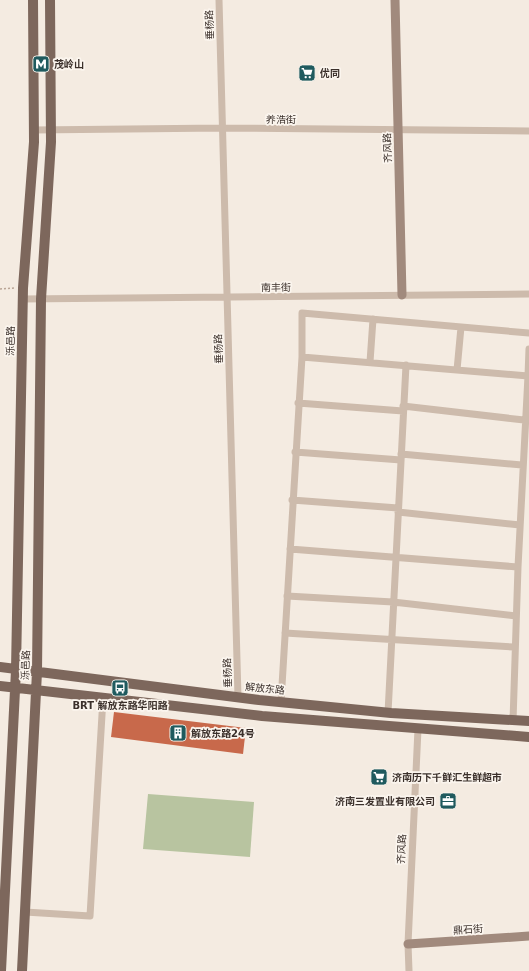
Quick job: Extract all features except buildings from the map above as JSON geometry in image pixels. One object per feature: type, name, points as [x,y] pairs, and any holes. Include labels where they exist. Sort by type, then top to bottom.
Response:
[{"type":"main road","name":"泺邑路","points":[[1,971],[16,670],[22,288],[34,130],[33,0]]},
{"type":"main road","name":"泺邑路","points":[[22,971],[37,672],[41,299],[51,131],[50,0]]},
{"type":"main road","name":"解放东路","points":[[0,667],[238,697],[388,713],[529,721]]},
{"type":"main road","points":[[0,686],[262,716],[529,737]]},
{"type":"street","name":"垂杨路","points":[[218,0],[238,697]]},
{"type":"street","name":"齐风路","points":[[395,0],[402,295]]},
{"type":"street","name":"养浩街","points":[[34,130],[222,128],[529,131]]},
{"type":"street","name":"南丰街","points":[[22,299],[529,294]]},
{"type":"street","points":[[281,702],[292,500],[302,357],[302,312],[529,333]]},
{"type":"street","points":[[370,362],[373,319]]},
{"type":"street","points":[[457,370],[461,327]]},
{"type":"street","points":[[513,721],[514,647],[524,420],[529,349]]},
{"type":"street","points":[[302,357],[528,376]]},
{"type":"street","points":[[388,713],[406,365]]},
{"type":"street","points":[[298,403],[403,408],[524,420]]},
{"type":"street","points":[[295,452],[522,465]]},
{"type":"street","points":[[292,500],[520,524]]},
{"type":"street","points":[[290,549],[518,567]]},
{"type":"street","points":[[287,596],[394,602],[516,616]]},
{"type":"street","points":[[285,633],[514,647]]},
{"type":"street","points":[[25,912],[90,916],[103,698]]},
{"type":"street","name":"齐风路","points":[[409,971],[408,944],[418,729]]},
{"type":"street","name":"鼎石街","points":[[408,944],[529,936]]},
{"type":"path","points":[[0,289],[22,288]]},
{"type":"green space","points":[[148,794],[254,802],[250,857],[143,849]]},
{"type":"place","name":"茂岭山","points":[[41,64]]},
{"type":"place","name":"优同","points":[[307,73]]},
{"type":"place","name":"BRT 解放东路华阳路","points":[[120,688]]},
{"type":"place","name":"解放东路24号","points":[[178,733]]},
{"type":"place","name":"济南历下千鲜汇生鲜超市","points":[[379,777]]},
{"type":"place","name":"济南三发置业有限公司","points":[[448,801]]}]
